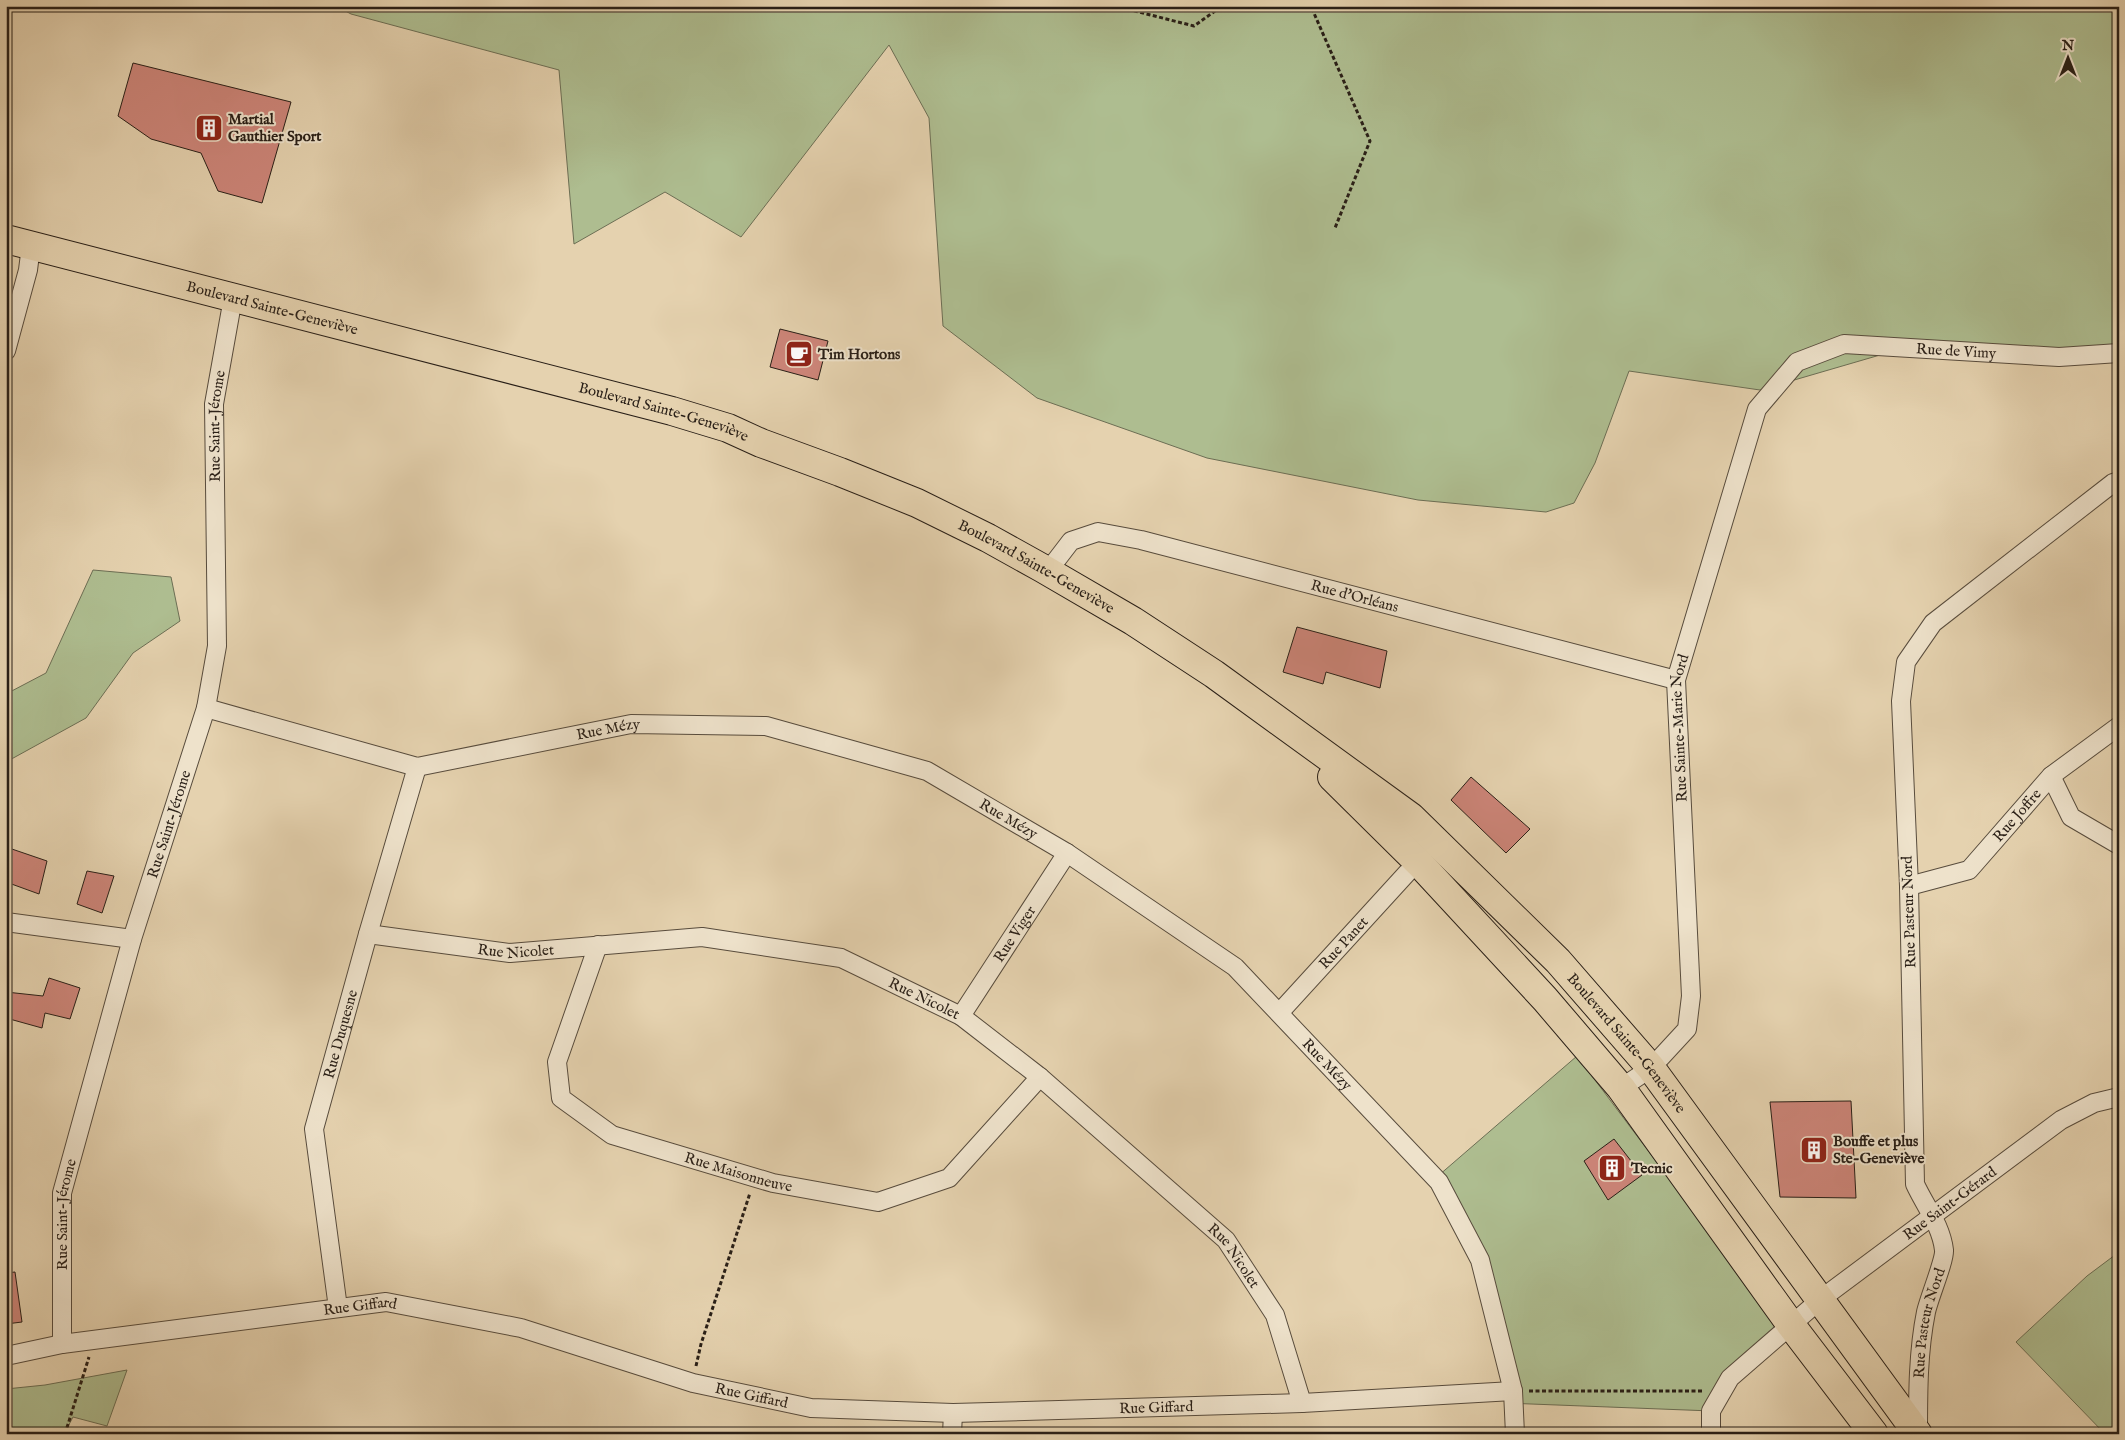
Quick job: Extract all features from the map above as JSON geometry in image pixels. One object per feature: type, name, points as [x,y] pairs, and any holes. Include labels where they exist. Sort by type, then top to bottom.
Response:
[{"type":"main road","name":"Boulevard Sainte-Geneviève","points":[[18,242],[672,411],[728,428],[760,443],[840,472],[917,504],[988,538],[1133,621],[1214,674],[1411,817],[1558,961],[1651,1068],[1918,1434]]},
{"type":"main road","name":"Boulevard Sainte-Geneviève","points":[[1269,714],[1421,865],[1546,999],[1621,1088],[1791,1326],[1874,1434]]},
{"type":"street","points":[[6,350],[28,270],[18,242]]},
{"type":"street","name":"Rue Saint-Jérome","points":[[62,1344],[62,1193],[132,939],[206,708],[217,646],[214,404],[233,298]]},
{"type":"street","name":"Rue de Vimy","points":[[1797,362],[1844,344],[2059,357],[2119,353]]},
{"type":"street","name":"Rue Sainte-Marie Nord","points":[[1621,1088],[1651,1068],[1687,1029],[1691,996],[1676,680],[1757,410],[1797,362]]},
{"type":"street","name":"Rue Pasteur Nord","points":[[1918,1434],[1918,1387],[1926,1312],[1944,1251],[1933,1215],[1923,1202],[1915,1184],[1909,886],[1901,701],[1906,662],[1933,623],[2119,480]]},
{"type":"street","name":"Rue d'Orléans","points":[[1048,571],[1071,542],[1098,532],[1142,540],[1676,680]]},
{"type":"street","name":"Rue Mézy","points":[[206,708],[417,768],[630,724],[766,726],[927,771],[1067,853],[1235,966],[1439,1182],[1480,1260],[1513,1391],[1515,1434]]},
{"type":"street","name":"Rue Joffre","points":[[1909,886],[1969,870],[2050,776],[2119,726]]},
{"type":"street","name":"Rue Duquesne","points":[[338,1308],[314,1130],[368,934],[417,768]]},
{"type":"street","points":[[2050,776],[2071,817],[2119,845]]},
{"type":"street","name":"Rue Viger","points":[[961,1016],[1067,853]]},
{"type":"street","name":"Rue Panet","points":[[1280,1012],[1406,872]]},
{"type":"street","points":[[6,922],[132,939]]},
{"type":"street","name":"Rue Nicolet","points":[[368,934],[510,953],[702,937],[841,958],[961,1016],[1040,1077],[1226,1240],[1275,1315],[1302,1403]]},
{"type":"street","name":"Rue Maisonneuve","points":[[598,945],[557,1062],[561,1098],[612,1135],[755,1178],[772,1183],[878,1202],[949,1178],[1040,1077]]},
{"type":"street","name":"Rue Saint-Gérard","points":[[1711,1434],[1711,1411],[1730,1378],[1821,1299],[2061,1120],[2094,1103],[2119,1097]]},
{"type":"street","name":"Rue Giffard","points":[[6,1356],[62,1344],[386,1302],[521,1328],[693,1383],[812,1408],[953,1413],[1302,1403],[1513,1391]]},
{"type":"street","points":[[952,1434],[953,1413]]},
{"type":"path","points":[[1115,6],[1194,26],[1222,6]]},
{"type":"path","points":[[1305,6],[1313,11],[1370,142],[1335,228]]},
{"type":"path","points":[[693,1383],[701,1344],[755,1178]]},
{"type":"path","points":[[65,1434],[94,1340]]},
{"type":"path","points":[[1513,1391],[1721,1391]]},
{"type":"green space","points":[[336,6],[2119,6],[2119,362],[1880,355],[1760,390],[1629,371],[1595,463],[1574,503],[1546,512],[1418,500],[1207,458],[1037,398],[943,326],[929,118],[889,45],[741,237],[665,192],[574,244],[559,70],[351,14]]},
{"type":"green space","points":[[93,570],[171,577],[180,621],[133,653],[86,718],[6,762],[6,694],[46,673]]},
{"type":"green space","points":[[1577,1056],[1782,1329],[1712,1411],[1505,1403],[1480,1257],[1460,1202],[1438,1176]]},
{"type":"green space","points":[[2119,1252],[2119,1434],[2105,1434],[2016,1342],[2087,1276]]},
{"type":"green space","points":[[127,1370],[107,1426],[73,1417],[64,1434],[6,1434],[6,1389],[45,1385]]},
{"type":"green space","points":[[292,1429],[330,1434],[278,1434]]},
{"type":"building","name":"Martial Gauthier Sport","points":[[133,63],[291,102],[262,203],[218,191],[201,153],[151,139],[118,116]]},
{"type":"building","name":"Tim Hortons","points":[[780,329],[828,341],[818,380],[770,367]]},
{"type":"building","points":[[1297,627],[1387,651],[1380,688],[1326,672],[1323,684],[1283,672]]},
{"type":"building","points":[[1471,777],[1530,829],[1506,853],[1451,800]]},
{"type":"building","points":[[6,847],[47,861],[39,894],[6,882]]},
{"type":"building","points":[[87,871],[114,876],[102,913],[77,904]]},
{"type":"building","points":[[49,978],[80,988],[70,1019],[45,1013],[42,1028],[6,1018],[6,992],[43,996]]},
{"type":"building","name":"Bouffe et plus Ste-Geneviève","points":[[1851,1101],[1856,1198],[1780,1197],[1770,1102]]},
{"type":"building","name":"Tecnic","points":[[1614,1139],[1642,1175],[1608,1200],[1584,1161]]},
{"type":"building","points":[[15,1272],[22,1322],[6,1324],[6,1273]]},
{"type":"place","name":"Martial Gauthier Sport","points":[[209,128]]},
{"type":"place","name":"Tim Hortons","points":[[799,354]]},
{"type":"place","name":"Bouffe et plus Ste-Geneviève","points":[[1814,1150]]},
{"type":"place","name":"Tecnic","points":[[1612,1168]]}]
